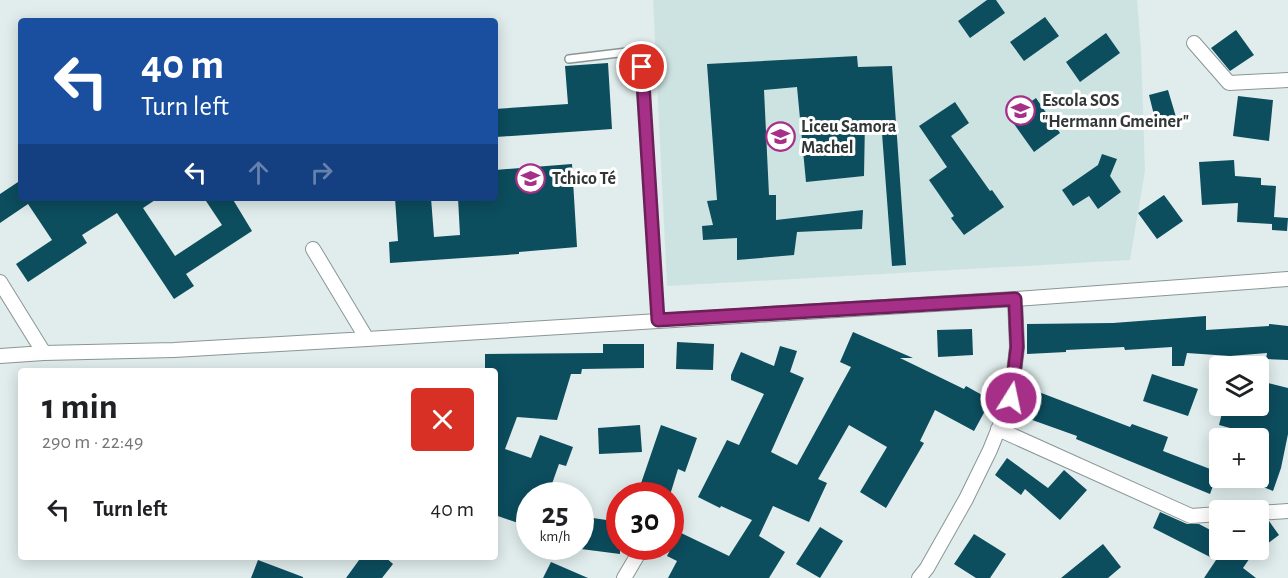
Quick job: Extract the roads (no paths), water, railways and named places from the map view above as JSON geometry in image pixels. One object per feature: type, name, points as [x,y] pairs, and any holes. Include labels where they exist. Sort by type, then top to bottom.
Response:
[{"type":"street","points":[[1194,43],[1229,83],[1288,80]]},
{"type":"street","points":[[314,249],[367,339]]},
{"type":"street","points":[[0,356],[174,350],[367,339],[1015,299],[1288,279]]},
{"type":"street","points":[[0,282],[44,353]]},
{"type":"street","points":[[919,578],[966,499],[1011,398],[1016,372],[1015,299]]},
{"type":"street","points":[[998,429],[1191,516],[1209,515]]},
{"type":"street","points":[[1269,512],[1288,511]]},
{"type":"street","points":[[624,578],[635,560]]},
{"type":"lane","points":[[569,59],[634,52],[640,60],[658,320]]},
{"type":"place","name":"Escola SOS \"Hermann Gmeiner\"","points":[[1021,111]]},
{"type":"place","name":"Liceu Samora Machel","points":[[780,137]]},
{"type":"place","name":"Tchico Té","points":[[531,179]]}]
